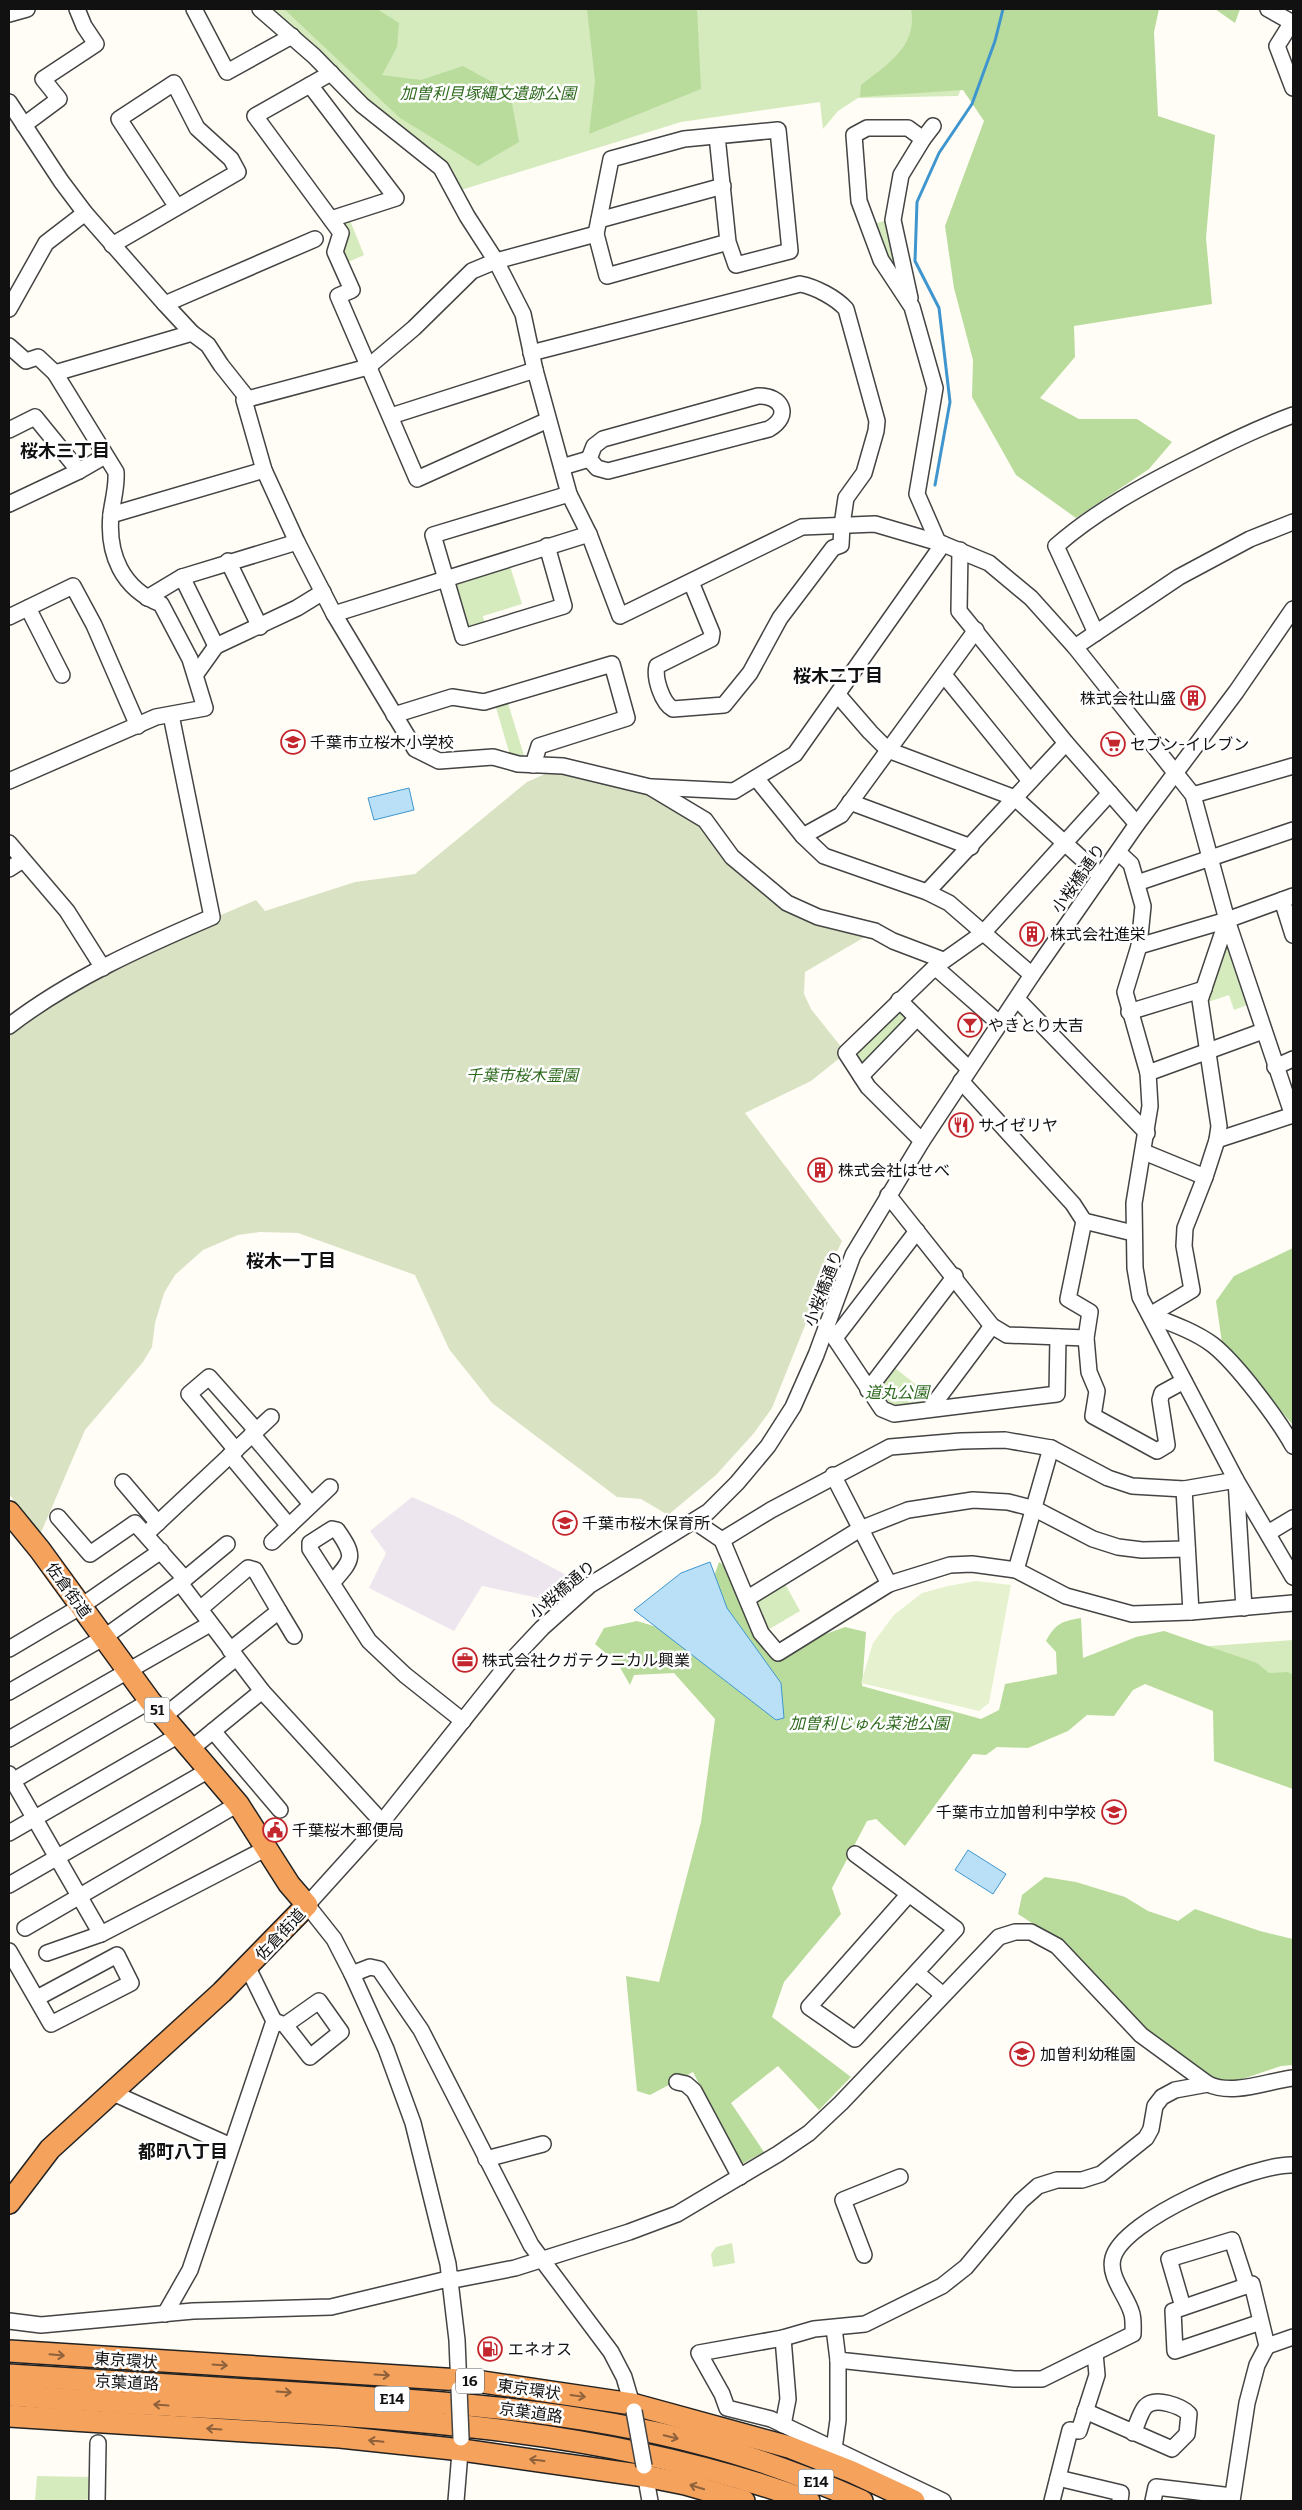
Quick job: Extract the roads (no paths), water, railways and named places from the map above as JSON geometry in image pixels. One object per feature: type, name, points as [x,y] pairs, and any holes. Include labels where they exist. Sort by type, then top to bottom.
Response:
[{"type":"highway","name":"佐倉街道","points":[[9,1512],[40,1550],[150,1701],[238,1804],[289,1884],[307,1905],[248,1968],[114,2093],[50,2149],[9,2203]]},
{"type":"highway","name":"東京環状","points":[[9,2351],[458,2385],[476,2381],[633,2407],[789,2448],[852,2472],[914,2501]]},
{"type":"highway","name":"京葉道路","points":[[9,2375],[421,2401],[485,2406],[599,2421],[679,2438],[732,2453],[822,2484],[862,2501]]},
{"type":"highway","name":"京葉道路","points":[[9,2394],[380,2418],[518,2431],[627,2449],[708,2468],[809,2501]]},
{"type":"highway","points":[[9,2416],[340,2438],[462,2444],[645,2471],[744,2501]]},
{"type":"street","points":[[9,14],[27,9]]},
{"type":"street","points":[[24,125],[59,99],[43,79],[96,44],[84,26],[77,9]]},
{"type":"street","points":[[194,9],[227,72],[292,36]]},
{"type":"street","points":[[260,9],[292,36],[362,105],[441,168],[496,261],[523,314],[535,370],[569,494],[589,534],[620,616],[802,527],[875,524],[940,543],[989,563],[1031,598],[1076,647],[1193,795],[1227,920],[1293,1116],[1217,1140]]},
{"type":"street","points":[[1268,9],[1293,22],[1277,46],[1293,88]]},
{"type":"street","points":[[331,73],[255,116],[341,233],[335,252],[352,290],[338,296],[417,479],[548,420]]},
{"type":"street","points":[[112,245],[238,172],[230,159],[197,128],[174,83],[119,119],[177,207]]},
{"type":"street","points":[[310,85],[396,198],[331,219]]},
{"type":"street","points":[[9,102],[61,181],[85,213],[192,333],[208,345],[248,399]]},
{"type":"street","points":[[933,126],[901,175],[893,220],[912,307],[935,388],[917,494],[940,543]]},
{"type":"street","points":[[912,307],[880,260],[859,201],[854,135],[867,128],[908,128],[923,139]]},
{"type":"street","points":[[717,136],[728,242],[736,265],[790,251],[778,130],[684,139],[611,159],[597,227],[608,276],[728,242]]},
{"type":"street","points":[[723,186],[496,261],[472,271],[414,328],[368,367],[244,400],[264,470],[297,542],[334,614],[415,750],[439,760],[493,756],[518,764],[563,766],[650,788],[734,791],[796,754],[940,543]]},
{"type":"street","points":[[9,309],[46,243],[85,213]]},
{"type":"street","points":[[165,304],[315,239]]},
{"type":"street","points":[[531,353],[800,284],[808,286],[840,303],[846,309],[877,421],[864,474],[846,498],[842,525],[842,545],[833,548],[780,618],[750,673],[724,705],[673,709],[665,703],[655,674],[657,666],[711,639],[712,633],[691,582]]},
{"type":"street","points":[[55,373],[192,333]]},
{"type":"street","points":[[9,346],[26,361],[38,357],[55,373],[116,472],[116,486],[111,515],[112,551],[124,577],[147,598],[162,604],[196,674],[204,708],[171,716],[156,717],[9,781]]},
{"type":"street","points":[[391,416],[535,370]]},
{"type":"street","points":[[758,396],[770,396],[778,401],[782,408],[782,418],[769,429],[675,454],[608,471],[597,468],[589,459],[594,446],[603,439],[758,396]]},
{"type":"street","points":[[1096,633],[1056,546],[1080,525],[1151,482],[1257,428],[1293,415]]},
{"type":"street","points":[[9,430],[35,417],[79,471]]},
{"type":"street","points":[[9,504],[79,471],[105,456]]},
{"type":"street","points":[[562,467],[589,459]]},
{"type":"street","points":[[111,515],[264,470]]},
{"type":"street","points":[[547,546],[564,606],[463,637],[433,535],[569,494]]},
{"type":"street","points":[[1076,647],[1179,578],[1250,539],[1293,522]]},
{"type":"street","points":[[334,614],[589,534]]},
{"type":"street","points":[[147,598],[182,577],[297,542]]},
{"type":"street","points":[[960,550],[960,611],[1066,743],[1137,824]]},
{"type":"street","points":[[228,562],[260,627]]},
{"type":"street","points":[[182,577],[216,646]]},
{"type":"street","points":[[9,618],[73,586],[94,625],[138,726]]},
{"type":"street","points":[[196,674],[216,646],[260,627],[323,592]]},
{"type":"street","points":[[28,608],[62,675]]},
{"type":"street","name":"小桜橋通り","points":[[307,1905],[382,1822],[508,1664],[542,1628],[590,1585],[708,1512],[737,1483],[768,1446],[793,1407],[853,1256],[888,1195],[1032,975],[1137,824],[1236,692],[1293,609]]},
{"type":"street","points":[[803,836],[841,815],[976,630]]},
{"type":"street","points":[[394,715],[452,697],[484,702],[612,664],[628,718],[539,746],[533,765]]},
{"type":"street","points":[[944,674],[1030,781]]},
{"type":"street","points":[[838,695],[888,750],[1015,798],[1101,876]]},
{"type":"street","points":[[9,1026],[64,989],[103,968],[212,918],[171,716]]},
{"type":"street","points":[[927,892],[1066,743]]},
{"type":"street","points":[[1193,795],[1293,766]]},
{"type":"street","points":[[756,778],[803,836],[824,856],[927,892],[948,903],[1032,975]]},
{"type":"street","points":[[650,788],[705,820],[732,857],[787,903],[818,917],[875,931],[939,963],[1000,1024]]},
{"type":"street","points":[[922,1141],[868,1087],[846,1053],[939,963],[983,933],[1110,793]]},
{"type":"street","points":[[850,802],[971,846]]},
{"type":"street","points":[[1137,883],[1293,830]]},
{"type":"street","points":[[9,843],[67,911],[103,968]]},
{"type":"street","points":[[1118,852],[1131,864],[1143,906],[1139,946],[1125,992],[1128,1012],[1148,1073],[1150,1106],[1144,1152],[1134,1202],[1133,1233],[1136,1284],[1150,1315],[1236,1480],[1293,1576]]},
{"type":"street","points":[[9,869],[23,860]]},
{"type":"street","points":[[1139,946],[1227,920],[1287,898],[1293,935]]},
{"type":"street","points":[[1150,1315],[1192,1290],[1184,1246],[1184,1228],[1205,1177],[1217,1140],[1219,1126],[1200,1000],[1227,920]]},
{"type":"street","points":[[1128,1012],[1204,988]]},
{"type":"street","points":[[1017,999],[1147,1133]]},
{"type":"street","points":[[899,1000],[917,1018],[1073,1204],[1084,1221],[1133,1233]]},
{"type":"street","points":[[861,1076],[917,1018]]},
{"type":"street","points":[[1148,1073],[1263,1031]]},
{"type":"street","points":[[1275,1067],[1293,1060]]},
{"type":"street","points":[[1144,1152],[1205,1177]]},
{"type":"street","points":[[888,1195],[955,1276],[992,1326],[1007,1335],[1086,1338]]},
{"type":"street","points":[[1084,1221],[1068,1299],[1090,1312],[1086,1338],[1089,1372],[1097,1391],[1092,1416],[1157,1451],[1167,1445],[1160,1400],[1162,1393],[1184,1381]]},
{"type":"street","points":[[835,1338],[917,1231]]},
{"type":"street","points":[[868,1390],[955,1276]]},
{"type":"street","points":[[1150,1315],[1175,1325],[1213,1345],[1234,1366],[1285,1430],[1293,1446]]},
{"type":"street","points":[[826,1325],[882,1409],[894,1414],[1057,1394],[1058,1337]]},
{"type":"street","points":[[930,1409],[992,1326]]},
{"type":"street","points":[[289,1526],[188,1394],[209,1377],[311,1504]]},
{"type":"street","points":[[146,1534],[270,1417]]},
{"type":"street","points":[[722,1540],[833,1475],[890,1447],[961,1440],[1005,1440],[1051,1448],[1108,1478],[1132,1486],[1184,1489],[1236,1480]]},
{"type":"street","points":[[1016,1570],[1051,1448]]},
{"type":"street","points":[[833,1475],[888,1584]]},
{"type":"street","points":[[1236,1480],[1244,1608]]},
{"type":"street","points":[[123,1482],[158,1523]]},
{"type":"street","points":[[272,1542],[330,1488]]},
{"type":"street","points":[[1184,1489],[1191,1612]]},
{"type":"street","points":[[748,1598],[860,1529],[908,1510],[973,1500],[1008,1502],[1035,1509],[1093,1539],[1118,1547],[1142,1550],[1187,1549]]},
{"type":"street","points":[[58,1518],[90,1554],[135,1523],[161,1551],[183,1581],[210,1624],[262,1691],[382,1822]]},
{"type":"street","points":[[1268,1533],[1293,1518]]},
{"type":"street","points":[[694,1521],[722,1540],[748,1598],[761,1633],[778,1653],[888,1584],[950,1565],[972,1564],[1016,1570],[1066,1596],[1132,1614],[1191,1612],[1293,1603]]},
{"type":"street","points":[[9,1692],[103,1638],[183,1581],[227,1544]]},
{"type":"street","points":[[9,1648],[80,1607],[161,1551]]},
{"type":"street","points":[[200,1609],[248,1568],[252,1568],[294,1636]]},
{"type":"street","points":[[332,1583],[369,1641],[406,1675],[463,1721]]},
{"type":"street","points":[[163,1717],[279,1611]]},
{"type":"street","points":[[9,1739],[210,1624]]},
{"type":"street","points":[[9,1833],[185,1742],[213,1731],[262,1691]]},
{"type":"street","points":[[101,1934],[35,1819],[10,1780],[150,1701]]},
{"type":"street","points":[[213,1731],[280,1810]]},
{"type":"street","points":[[9,1885],[209,1770]]},
{"type":"street","points":[[25,1928],[238,1804]]},
{"type":"street","points":[[47,1953],[101,1934],[267,1848]]},
{"type":"street","points":[[855,1854],[909,1894],[956,1929],[855,2039],[809,2007],[909,1894]]},
{"type":"street","points":[[307,1905],[334,1939],[386,2049],[413,2124],[436,2212],[448,2264],[448,2279],[457,2340],[462,2444],[456,2501]]},
{"type":"street","points":[[9,2321],[41,2325],[165,2314],[332,2307],[448,2279],[459,2279],[515,2268],[629,2232],[677,2214],[809,2133],[999,1937],[1015,1932],[1031,1932],[1057,1946],[1142,2035],[1208,2084],[1216,2088],[1229,2089],[1293,2078]]},
{"type":"street","points":[[11,1959],[37,1998],[51,2024],[131,1983],[116,1954],[37,1998]]},
{"type":"street","points":[[352,1974],[370,1967],[379,1969],[388,1980],[421,2030],[486,2158],[541,2260],[612,2352],[624,2377],[633,2407],[650,2501]]},
{"type":"street","points":[[165,2314],[190,2270],[231,2146],[280,2023],[248,1968]]},
{"type":"street","points":[[917,1973],[943,1995]]},
{"type":"street","points":[[677,2082],[686,2084],[694,2091],[740,2177]]},
{"type":"street","points":[[943,2501],[771,2419],[727,2408],[722,2394],[700,2353],[783,2338],[814,2328],[834,2328],[865,2324],[942,2286],[966,2267],[1021,2201],[1038,2186],[1057,2180],[1082,2180],[1101,2174],[1146,2138],[1151,2129],[1155,2106],[1162,2097],[1175,2090],[1208,2084]]},
{"type":"street","points":[[114,2093],[231,2146]]},
{"type":"street","points":[[486,2158],[543,2144]]},
{"type":"street","points":[[838,2360],[1014,2379],[1042,2379],[1133,2334],[1132,2312],[1113,2270],[1113,2258],[1120,2243],[1138,2226],[1196,2195],[1264,2168],[1293,2165]]},
{"type":"street","points":[[864,2254],[843,2200],[900,2177]]},
{"type":"street","points":[[1184,2307],[1169,2259],[1232,2240],[1246,2286]]},
{"type":"street","points":[[1153,2501],[1156,2487],[1232,2499],[1247,2403],[1257,2365],[1267,2346],[1252,2284],[1173,2311],[1175,2351],[1261,2322]]},
{"type":"street","points":[[834,2328],[838,2360],[838,2420],[834,2449]]},
{"type":"street","points":[[1267,2346],[1293,2337]]},
{"type":"street","points":[[783,2338],[788,2399],[783,2425]]},
{"type":"street","points":[[1052,2501],[1070,2430],[1079,2432],[1096,2375],[1095,2353]]},
{"type":"street","points":[[1085,2411],[1134,2432]]},
{"type":"street","points":[[97,2501],[98,2443]]},
{"type":"street","points":[[1058,2478],[1121,2494],[1120,2501]]},
{"type":"water","points":[[409,788],[414,810],[374,820],[368,798]]},
{"type":"water","points":[[710,1562],[727,1608],[781,1683],[784,1718],[776,1720],[634,1610],[681,1573]]},
{"type":"water","points":[[968,1850],[1006,1874],[993,1894],[955,1870]]},
{"type":"waterway","points":[[935,485],[950,402],[939,308],[915,261],[917,202],[939,153],[972,104],[995,41],[1003,9]]},
{"type":"place","name":"株式会社山盛","points":[[1193,698]]},
{"type":"place","name":"千葉市立桜木小学校","points":[[293,742]]},
{"type":"place","name":"セブン-イレブン","points":[[1113,744]]},
{"type":"place","name":"株式会社進栄","points":[[1032,934]]},
{"type":"place","name":"やきとり大吉","points":[[970,1025]]},
{"type":"place","name":"サイゼリヤ","points":[[961,1125]]},
{"type":"place","name":"株式会社はせべ","points":[[820,1170]]},
{"type":"place","name":"千葉市桜木保育所","points":[[565,1523]]},
{"type":"place","name":"株式会社クガテクニカル興業","points":[[465,1660]]},
{"type":"place","name":"千葉市立加曽利中学校","points":[[1114,1812]]},
{"type":"place","name":"千葉桜木郵便局","points":[[275,1830]]},
{"type":"place","name":"加曽利幼稚園","points":[[1022,2054]]},
{"type":"place","name":"エネオス","points":[[490,2349]]},
{"type":"district","name":"桜木三丁目","points":[[65,451]]},
{"type":"district","name":"桜木二丁目","points":[[838,676]]},
{"type":"district","name":"桜木一丁目","points":[[291,1261]]},
{"type":"district","name":"都町八丁目","points":[[183,2152]]},
{"type":"park label","name":"加曽利貝塚縄文遺跡公園","points":[[488,93]]},
{"type":"park label","name":"千葉市桜木霊園","points":[[522,1075]]},
{"type":"park label","name":"道丸公園","points":[[897,1392]]},
{"type":"park label","name":"加曽利じゅん菜池公園","points":[[869,1723]]}]
